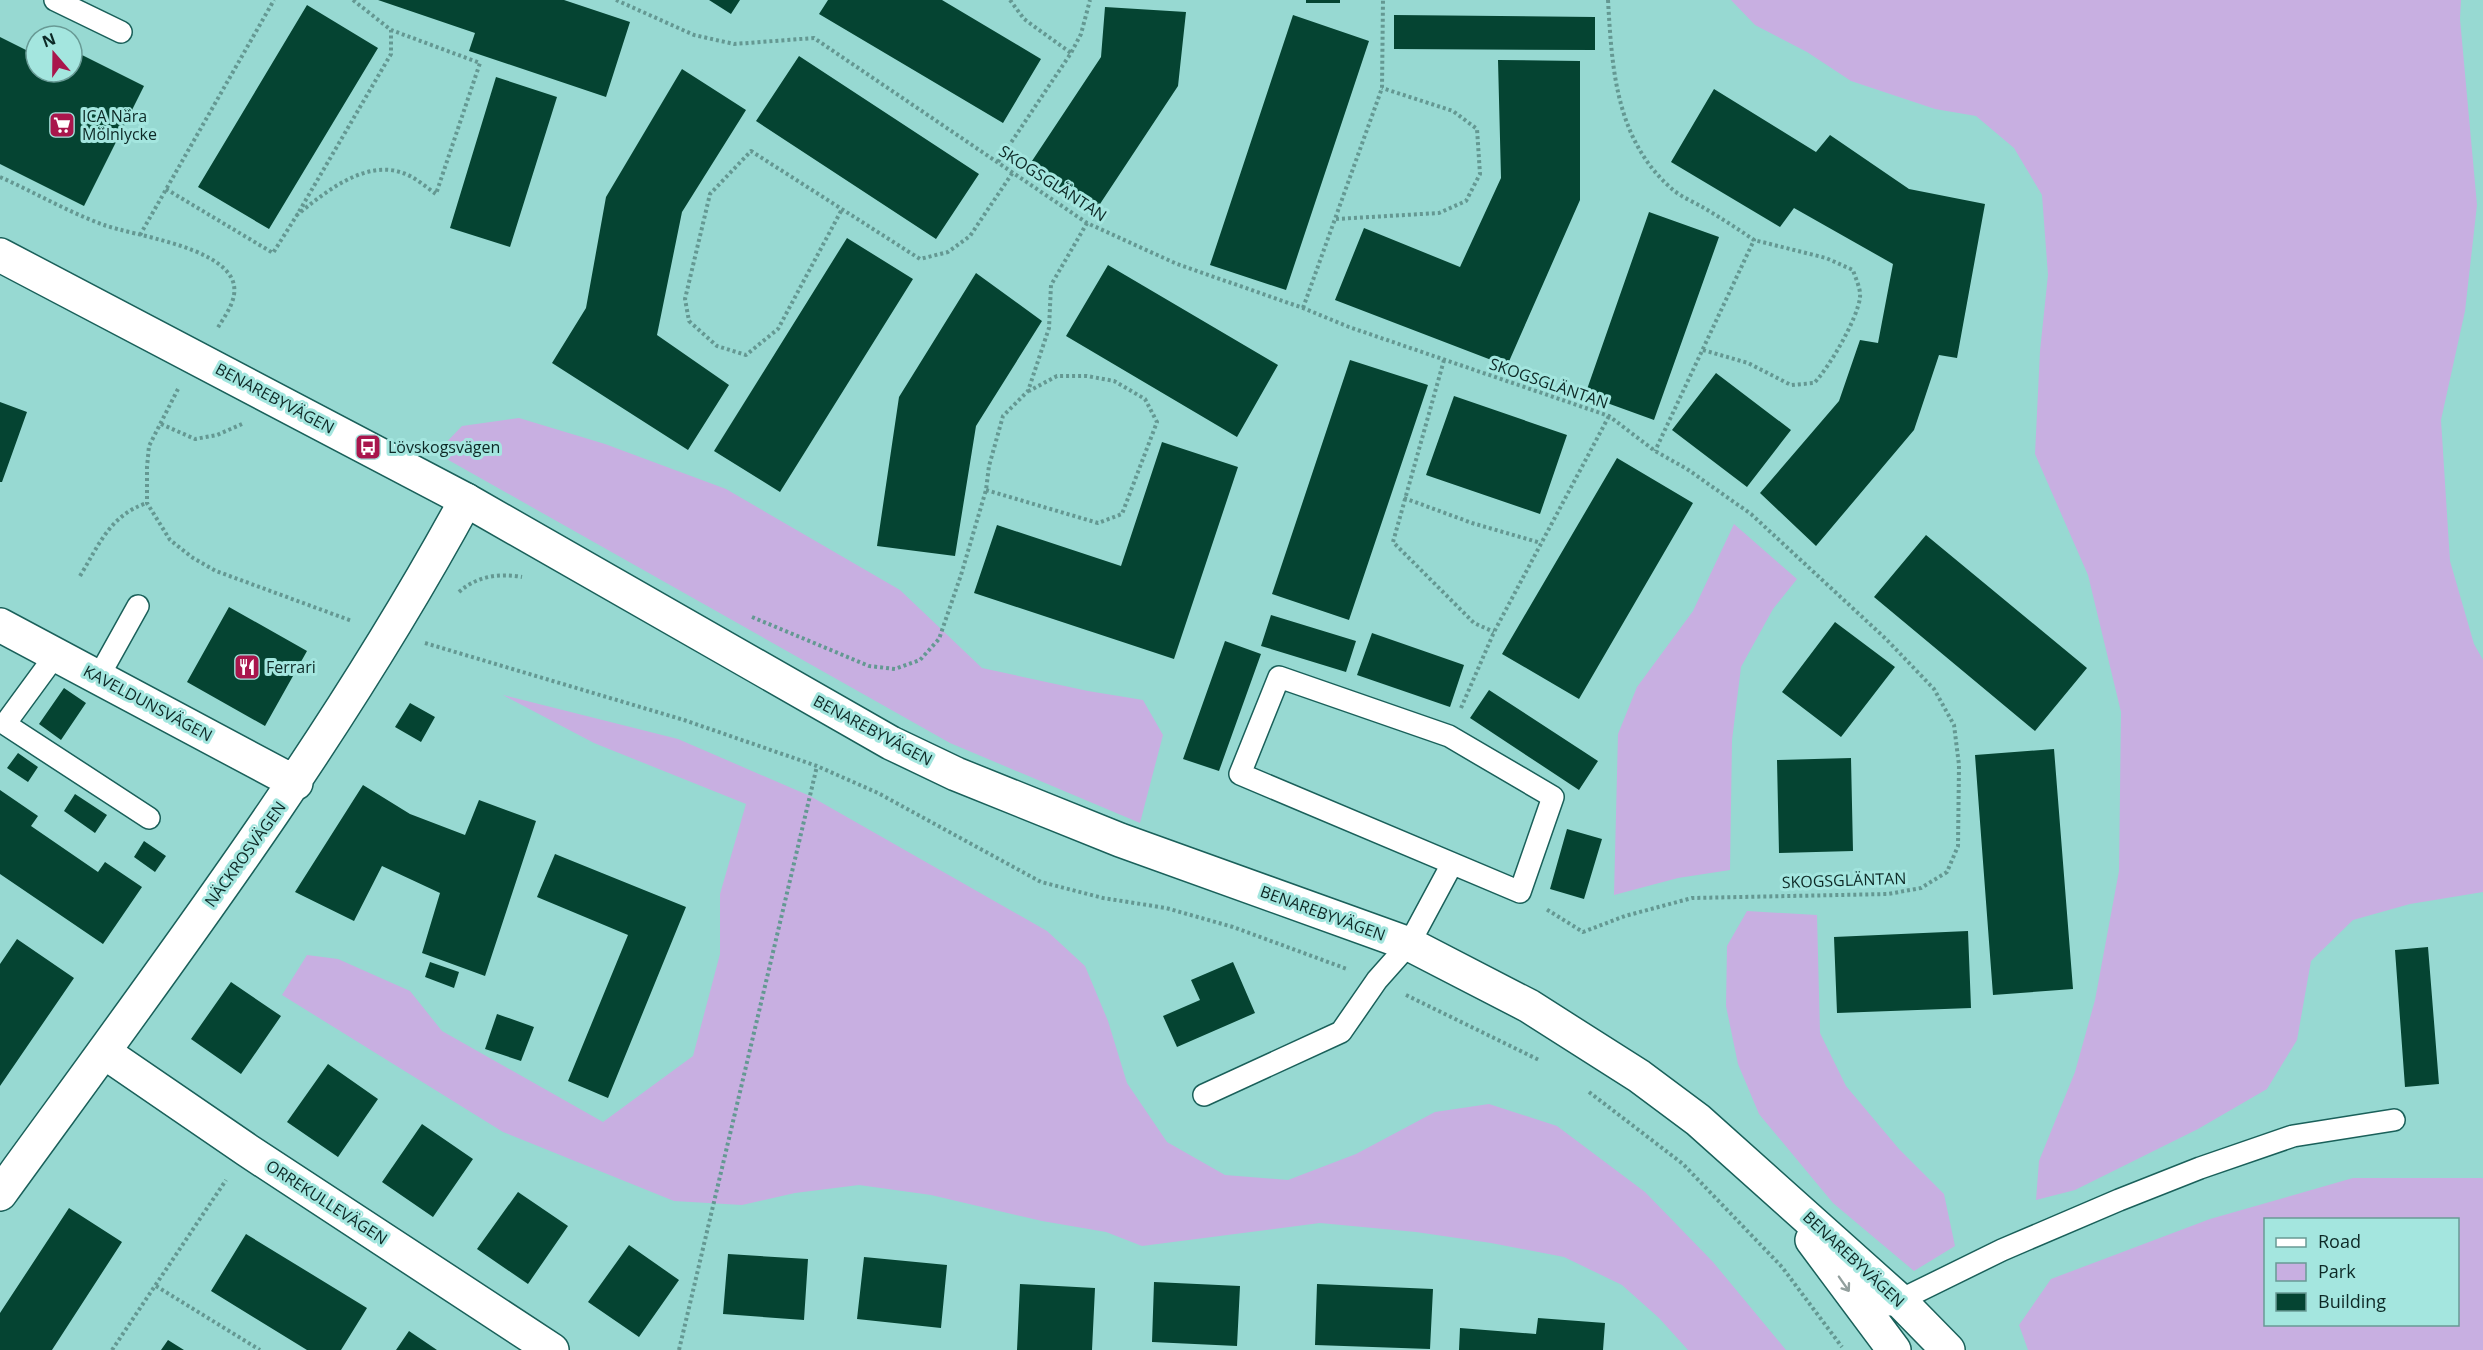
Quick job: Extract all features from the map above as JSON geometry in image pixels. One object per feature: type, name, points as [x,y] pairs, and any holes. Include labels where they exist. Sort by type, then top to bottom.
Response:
[{"type":"street","name":"BENAREBYVÄGEN","points":[[0,255],[466,500],[891,743],[956,774],[1154,853],[1409,944],[1529,1006],[1639,1076],[1698,1120],[1898,1299],[1948,1350]]},
{"type":"street","name":"NÄCKROSVÄGEN","points":[[0,1194],[296,783],[390,633],[466,500]]},
{"type":"street","name":"KAVELDUNSVÄGEN","points":[[0,625],[57,653],[296,783]]},
{"type":"street","name":"ORREKULLEVÄGEN","points":[[104,1052],[247,1150],[552,1350]]},
{"type":"street","name":"BENAREBYVÄGEN","points":[[1757,1171],[1829,1262],[1870,1321],[1894,1350]]},
{"type":"lane","points":[[56,0],[121,32]]},
{"type":"lane","points":[[99,676],[138,606]]},
{"type":"lane","points":[[57,653],[5,724],[149,818]]},
{"type":"lane","points":[[1279,677],[1449,736],[1553,797],[1520,892],[1240,774],[1279,677]]},
{"type":"lane","points":[[1204,1095],[1341,1032],[1377,980],[1409,944],[1452,864]]},
{"type":"lane","points":[[1870,1321],[1898,1299],[2055,1227],[2200,1168],[2293,1136],[2394,1120]]},
{"type":"path","points":[[140,235],[274,0]]},
{"type":"path","points":[[297,215],[330,189],[358,176],[381,171],[403,173],[436,194],[480,63],[391,30],[353,0]]},
{"type":"path","name":"SKOGSGLÄNTAN","points":[[616,0],[694,35],[734,44],[814,38],[1087,223],[1177,264],[1303,308],[1349,327],[1609,416],[1654,451],[1687,469],[1751,514],[1886,639],[1934,689],[1954,724],[1959,765],[1958,846],[1947,872],[1921,888],[1888,894],[1692,898],[1625,916],[1583,932],[1520,892]]},
{"type":"path","points":[[1010,0],[1024,19],[1071,53]]},
{"type":"path","points":[[998,162],[1071,53],[1081,34],[1090,0]]},
{"type":"path","points":[[1303,308],[1382,88],[1383,0]]},
{"type":"path","points":[[1608,0],[1612,56],[1618,95],[1627,129],[1641,155],[1673,190],[1754,240],[1826,258],[1853,270],[1860,296],[1844,338],[1827,370],[1814,383],[1791,385],[1748,363],[1703,350]]},
{"type":"path","points":[[166,189],[273,253],[391,54],[391,30]]},
{"type":"path","points":[[1336,219],[1439,213],[1466,201],[1480,174],[1477,129],[1453,111],[1382,88]]},
{"type":"path","points":[[842,211],[777,329],[746,355],[717,346],[689,321],[686,299],[710,194],[751,151],[920,259],[948,252],[970,236],[1013,172]]},
{"type":"path","points":[[0,177],[102,224],[197,253],[225,269],[232,280],[235,292],[232,305],[215,332]]},
{"type":"path","points":[[1028,391],[1049,328],[1051,285],[1087,223]]},
{"type":"path","points":[[1654,451],[1754,240]]},
{"type":"path","points":[[1444,360],[1393,542],[1474,623],[1494,632]]},
{"type":"path","points":[[962,575],[986,490],[989,466],[1002,416],[1028,391],[1057,376],[1087,376],[1114,381],[1145,399],[1157,422],[1122,514],[1098,523],[986,490]]},
{"type":"path","points":[[178,387],[149,446],[147,503],[170,540],[193,558],[216,571],[390,633],[684,720],[817,765],[878,793],[1041,882],[1103,898],[1166,908],[1233,927],[1377,980],[1547,1065]]},
{"type":"path","points":[[1449,736],[1494,632],[1609,416]]},
{"type":"path","points":[[161,424],[195,439],[217,435],[237,426]]},
{"type":"path","points":[[1404,498],[1472,523],[1541,543]]},
{"type":"path","points":[[80,576],[109,528],[129,509],[147,503]]},
{"type":"path","points":[[679,1350],[817,765]]},
{"type":"path","points":[[1582,1088],[1683,1164],[1782,1267],[1844,1350]]},
{"type":"path","points":[[112,1350],[247,1150]]},
{"type":"path","points":[[156,1286],[260,1350]]},
{"type":"green space","points":[[1731,0],[2461,0],[2460,19],[2477,205],[2465,311],[2441,420],[2450,561],[2474,644],[2483,660],[2483,892],[2410,904],[2353,920],[2311,961],[2297,1040],[2267,1089],[2198,1129],[2075,1190],[2036,1200],[2039,1161],[2075,1072],[2095,1000],[2119,871],[2121,712],[2088,575],[2035,454],[2040,351],[2048,275],[2042,195],[2014,148],[1976,116],[1935,109],[1851,81],[1807,52],[1755,25]]},
{"type":"green space","points":[[519,418],[605,444],[726,489],[900,590],[982,668],[1088,691],[1143,700],[1163,735],[1140,823],[950,743],[436,453],[462,426]]},
{"type":"green space","points":[[1734,524],[1797,579],[1773,609],[1741,667],[1732,740],[1730,870],[1678,878],[1614,895],[1618,734],[1637,687],[1693,611]]},
{"type":"green space","points":[[503,695],[678,739],[810,796],[1047,931],[1085,966],[1108,1021],[1127,1083],[1167,1142],[1225,1175],[1288,1180],[1356,1154],[1435,1112],[1489,1104],[1557,1126],[1645,1192],[1713,1262],[1786,1350],[1688,1350],[1659,1318],[1622,1285],[1564,1257],[1491,1243],[1416,1232],[1320,1223],[1142,1246],[1106,1232],[1042,1221],[931,1195],[859,1185],[795,1193],[742,1205],[674,1201],[503,1132],[282,995],[307,955],[338,959],[410,991],[442,1031],[603,1122],[693,1056],[720,954],[720,894],[746,804],[594,743]]},
{"type":"green space","points":[[1747,911],[1817,915],[1820,1033],[1846,1086],[1899,1149],[1944,1194],[1955,1246],[1914,1271],[1833,1203],[1759,1114],[1738,1064],[1726,1006],[1727,946]]},
{"type":"green space","points":[[2353,1178],[2483,1178],[2483,1350],[2028,1350],[2019,1325],[2051,1279],[2210,1219]]},
{"type":"building","points":[[378,0],[564,0],[630,22],[606,97],[469,51],[475,33]]},
{"type":"building","points":[[709,0],[740,0],[731,14]]},
{"type":"building","points":[[828,0],[942,0],[1041,59],[1003,123],[819,14]]},
{"type":"building","points":[[1306,0],[1340,0],[1340,3],[1306,3]]},
{"type":"building","points":[[307,5],[378,48],[269,229],[198,187]]},
{"type":"building","points":[[1105,7],[1186,12],[1178,86],[1096,210],[1028,167],[1101,57]]},
{"type":"building","points":[[1293,15],[1369,41],[1286,290],[1210,265]]},
{"type":"building","points":[[1394,15],[1595,17],[1595,50],[1394,49]]},
{"type":"building","name":"ICA Nära Mölnlycke","points":[[0,37],[24,49],[24,84],[84,84],[84,56],[144,86],[84,206],[0,164]]},
{"type":"building","points":[[799,56],[979,174],[936,239],[756,121]]},
{"type":"building","points":[[1498,60],[1580,61],[1580,200],[1507,366],[1335,300],[1364,228],[1460,267],[1501,178]]},
{"type":"building","points":[[682,69],[746,110],[682,212],[657,335],[729,385],[688,450],[552,363],[586,308],[606,197]]},
{"type":"building","points":[[496,77],[557,97],[510,247],[450,228]]},
{"type":"building","points":[[1714,89],[1816,152],[1830,135],[1909,189],[1985,204],[1957,358],[1939,355],[1914,430],[1816,546],[1760,493],[1839,401],[1860,340],[1878,343],[1893,264],[1794,208],[1780,227],[1671,162]]},
{"type":"building","points":[[1649,212],[1719,237],[1654,420],[1585,395]]},
{"type":"building","points":[[847,238],[913,279],[780,492],[714,451]]},
{"type":"building","points":[[1108,265],[1278,365],[1237,437],[1066,336]]},
{"type":"building","points":[[976,273],[1042,321],[976,426],[955,556],[877,546],[899,397]]},
{"type":"building","points":[[1350,360],[1428,385],[1349,620],[1272,594]]},
{"type":"building","points":[[1716,373],[1791,430],[1747,487],[1672,430]]},
{"type":"building","points":[[1454,396],[1567,435],[1540,514],[1426,475]]},
{"type":"building","points":[[0,402],[27,412],[2,482],[0,482]]},
{"type":"building","points":[[1162,442],[1238,467],[1174,659],[974,593],[997,525],[1121,566]]},
{"type":"building","points":[[1617,458],[1693,503],[1579,699],[1502,654]]},
{"type":"building","points":[[1926,535],[2087,668],[2035,731],[1874,597]]},
{"type":"building","name":"Ferrari","points":[[229,607],[307,651],[265,726],[187,682]]},
{"type":"building","points":[[1271,615],[1356,641],[1346,672],[1261,646]]},
{"type":"building","points":[[1835,622],[1895,667],[1841,737],[1782,692]]},
{"type":"building","points":[[1372,633],[1464,665],[1450,707],[1357,675]]},
{"type":"building","points":[[1225,641],[1261,654],[1219,771],[1183,759]]},
{"type":"building","points":[[64,688],[86,703],[61,740],[39,724]]},
{"type":"building","points":[[1489,690],[1598,761],[1579,790],[1470,718]]},
{"type":"building","points":[[410,703],[435,717],[421,742],[395,727]]},
{"type":"building","points":[[2054,749],[2073,989],[1993,995],[1975,755]]},
{"type":"building","points":[[18,753],[38,767],[28,782],[7,768]]},
{"type":"building","points":[[1851,758],[1853,851],[1779,853],[1777,760]]},
{"type":"building","points":[[363,785],[410,814],[465,835],[479,800],[536,821],[485,976],[422,953],[440,893],[382,866],[354,921],[295,892]]},
{"type":"building","points":[[0,790],[38,816],[31,826],[98,872],[105,862],[142,887],[103,944],[0,874]]},
{"type":"building","points":[[75,794],[107,815],[95,833],[64,811]]},
{"type":"building","points":[[1567,829],[1602,839],[1584,899],[1550,889]]},
{"type":"building","points":[[144,841],[166,856],[155,872],[134,857]]},
{"type":"building","points":[[555,854],[686,907],[608,1098],[568,1081],[628,935],[537,897]]},
{"type":"building","points":[[1968,931],[1971,1008],[1837,1013],[1834,937]]},
{"type":"building","points":[[17,939],[74,978],[0,1086],[0,964]]},
{"type":"building","points":[[2428,947],[2439,1084],[2405,1087],[2395,950]]},
{"type":"building","points":[[430,962],[459,972],[454,988],[425,977]]},
{"type":"building","points":[[1233,962],[1255,1013],[1177,1047],[1163,1016],[1200,1000],[1191,980]]},
{"type":"building","points":[[231,982],[281,1016],[241,1074],[191,1039]]},
{"type":"building","points":[[497,1014],[534,1027],[521,1061],[485,1049]]},
{"type":"building","points":[[328,1064],[378,1099],[338,1157],[287,1122]]},
{"type":"building","points":[[422,1124],[473,1159],[433,1217],[382,1182]]},
{"type":"building","points":[[518,1192],[568,1226],[528,1284],[477,1249]]},
{"type":"building","points":[[69,1208],[122,1242],[52,1350],[0,1350],[0,1313]]},
{"type":"building","points":[[246,1234],[367,1308],[341,1350],[307,1350],[211,1291]]},
{"type":"building","points":[[629,1245],[679,1280],[639,1337],[588,1302]]},
{"type":"building","points":[[728,1254],[808,1259],[804,1320],[723,1314]]},
{"type":"building","points":[[864,1257],[947,1265],[941,1328],[857,1319]]},
{"type":"building","points":[[1154,1282],[1240,1286],[1237,1346],[1152,1342]]},
{"type":"building","points":[[1020,1284],[1095,1288],[1092,1350],[1017,1350]]},
{"type":"building","points":[[1317,1284],[1433,1289],[1430,1349],[1315,1345]]},
{"type":"building","points":[[1538,1318],[1605,1323],[1603,1350],[1459,1350],[1460,1328],[1536,1334]]},
{"type":"building","points":[[409,1331],[437,1350],[396,1350]]},
{"type":"building","points":[[168,1340],[184,1350],[161,1350]]},
{"type":"place","name":"ICA Nära Mölnlycke","points":[[62,125]]},
{"type":"place","name":"Lövskogsvägen","points":[[368,447]]},
{"type":"place","name":"Ferrari","points":[[247,667]]}]
